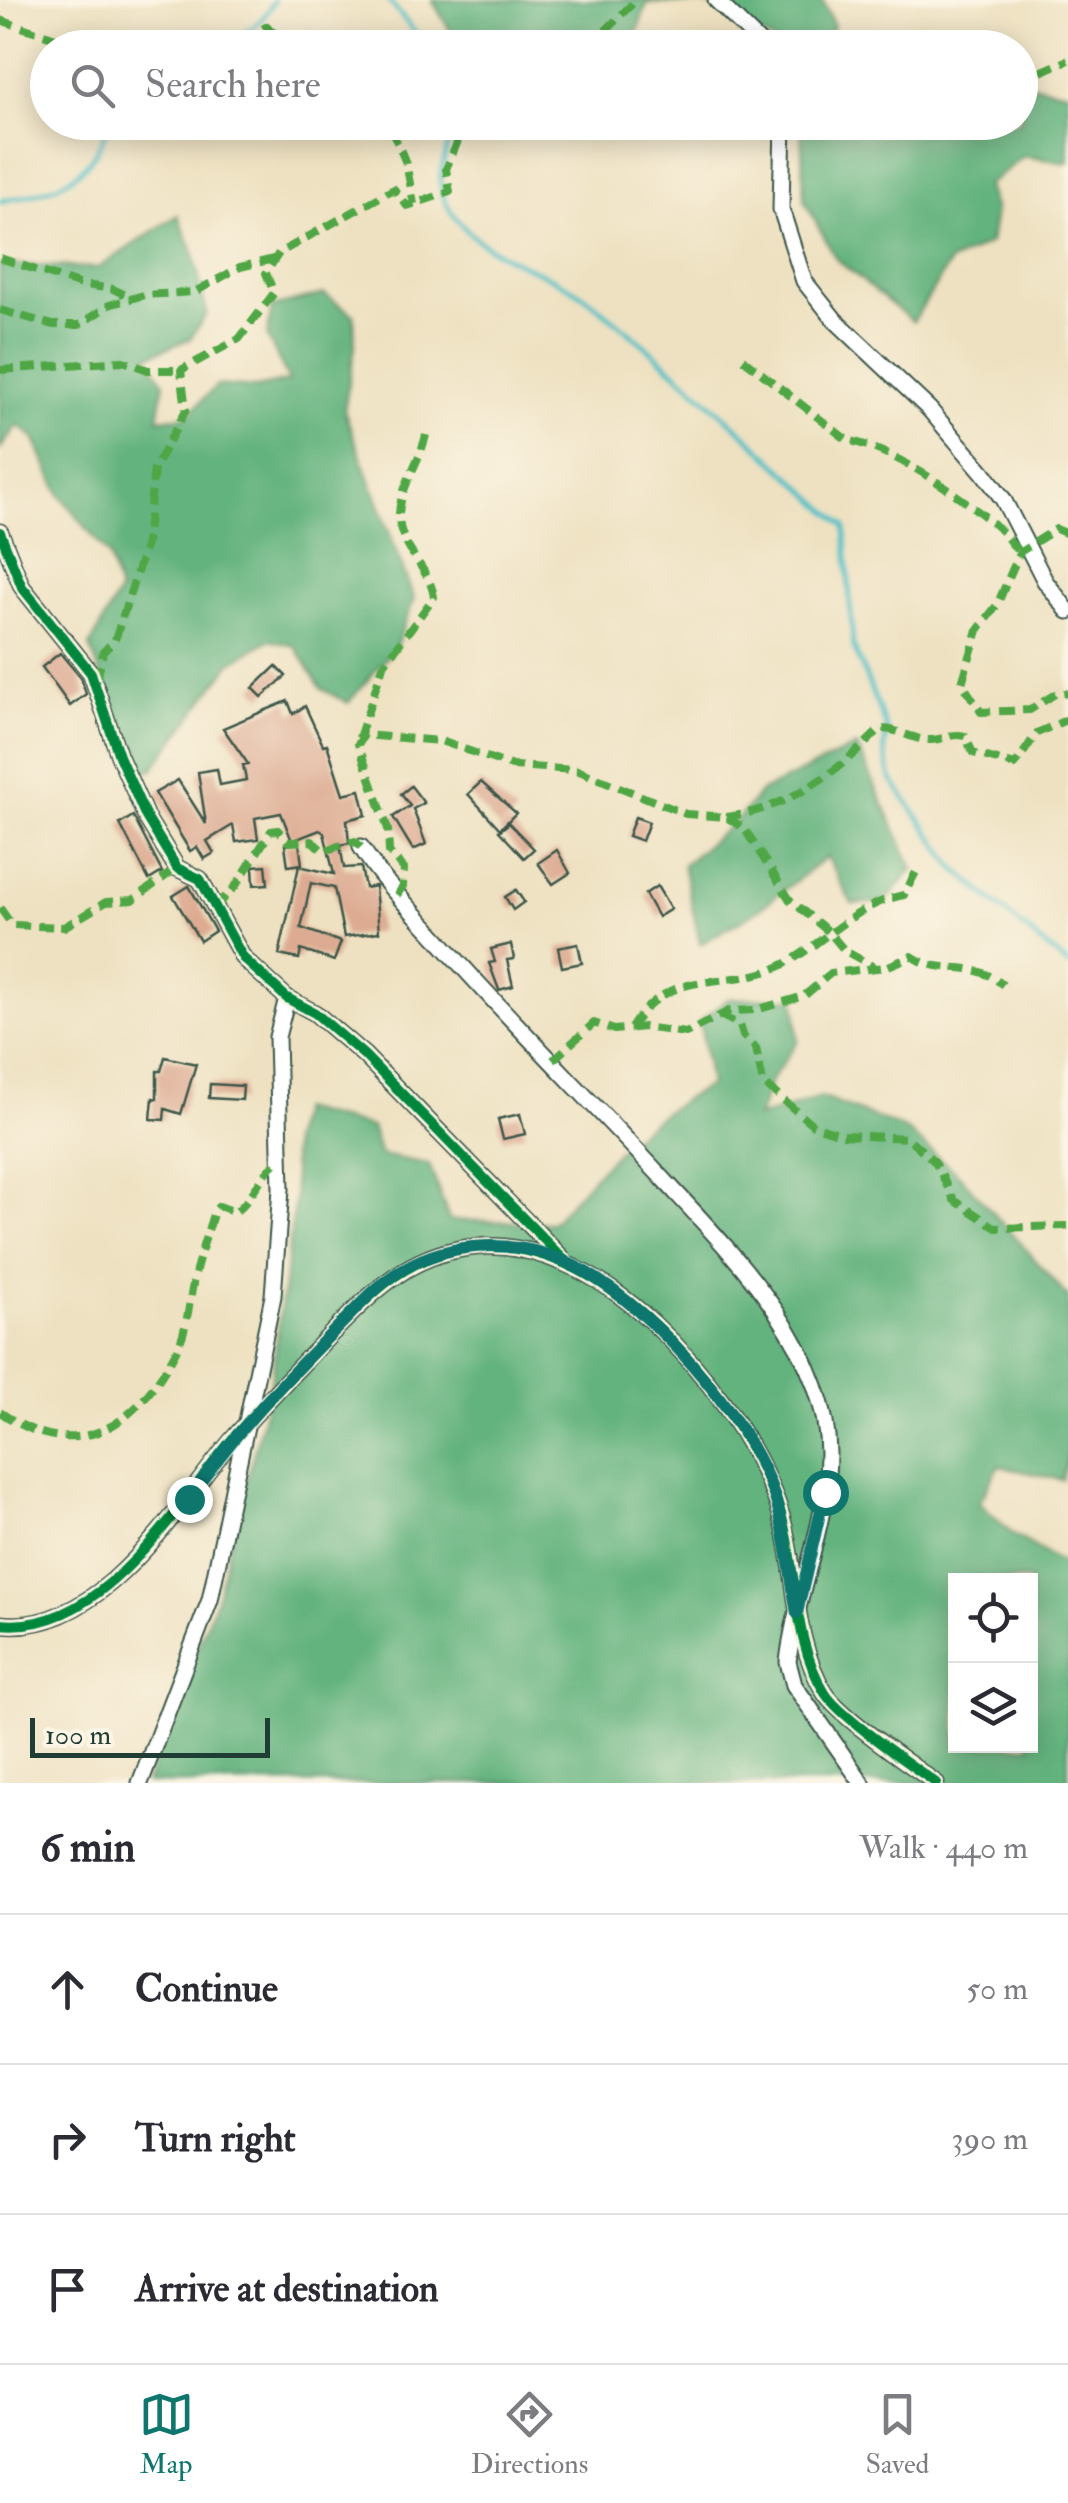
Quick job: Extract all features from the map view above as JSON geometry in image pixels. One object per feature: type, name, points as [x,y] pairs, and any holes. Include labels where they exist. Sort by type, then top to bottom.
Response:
[{"type":"street","points":[[716,0],[747,30]]},
{"type":"street","points":[[783,140],[781,209],[804,281],[983,472],[1004,499],[1045,581],[1068,610]]},
{"type":"street","points":[[0,532],[22,588],[91,674],[119,756],[146,817],[177,868],[200,879],[243,958],[287,998],[314,1013],[364,1054],[565,1262]]},
{"type":"street","points":[[361,847],[381,879],[479,989],[712,1229],[775,1307],[812,1383],[828,1451],[825,1492],[788,1662],[794,1685],[862,1783]]},
{"type":"street","points":[[140,1783],[210,1600],[273,1296],[280,1189],[278,1037],[287,998]]},
{"type":"street","points":[[0,1624],[53,1620],[104,1586],[156,1538],[246,1424],[369,1295],[406,1267],[464,1248],[521,1248],[565,1262],[613,1291],[666,1336],[712,1389],[742,1433],[776,1499],[806,1653],[826,1697],[936,1783]]},
{"type":"green space","points":[[432,0],[822,0],[834,26],[832,30],[753,30],[707,4],[647,3],[638,30],[450,30]]},
{"type":"green space","points":[[1038,86],[1068,92],[1068,163],[1024,156],[987,185],[995,211],[990,243],[950,262],[913,322],[836,259],[804,200],[802,140],[1038,140]]},
{"type":"green space","points":[[178,215],[194,255],[207,313],[190,339],[147,356],[164,383],[158,419],[187,416],[217,385],[256,388],[289,381],[267,336],[272,307],[324,294],[354,315],[355,347],[344,410],[414,599],[396,646],[348,703],[321,688],[295,646],[269,640],[231,663],[152,770],[135,771],[90,646],[119,592],[109,556],[60,495],[34,438],[18,425],[0,449],[0,264],[98,268]]},
{"type":"green space","points":[[857,746],[913,869],[885,902],[852,904],[827,857],[754,913],[700,944],[683,865],[735,822],[762,791]]},
{"type":"green space","points":[[795,998],[798,1041],[771,1080],[757,1118],[821,1097],[905,1129],[959,1175],[1068,1297],[1068,1456],[1062,1480],[999,1466],[979,1503],[1013,1534],[1068,1567],[1068,1783],[146,1783],[216,1599],[270,1390],[295,1200],[291,1142],[299,1109],[371,1127],[380,1155],[429,1164],[449,1220],[552,1223],[642,1129],[710,1085],[700,1021],[728,999]]},
{"type":"building","points":[[60,653],[81,678],[86,694],[70,706],[42,667]]},
{"type":"building","points":[[276,666],[286,676],[262,697],[253,688]]},
{"type":"building","points":[[288,701],[293,714],[305,706],[323,745],[327,744],[343,794],[360,790],[366,815],[347,820],[349,843],[340,845],[344,868],[361,867],[365,888],[375,886],[379,932],[344,937],[334,888],[311,883],[301,928],[341,942],[334,961],[301,950],[299,959],[279,955],[299,866],[334,874],[324,833],[320,830],[292,841],[281,813],[255,818],[258,839],[236,842],[233,825],[207,841],[214,853],[204,859],[197,847],[190,851],[155,793],[178,780],[206,824],[198,772],[217,769],[220,785],[246,780],[243,765],[248,764],[223,728]]},
{"type":"building","points":[[481,782],[516,813],[500,829],[468,794]]},
{"type":"building","points":[[411,786],[424,803],[413,809],[426,844],[413,850],[393,817],[410,806],[401,794]]},
{"type":"building","points":[[133,816],[162,872],[149,880],[120,824]]},
{"type":"building","points":[[635,817],[649,822],[642,841],[628,836]]},
{"type":"building","points":[[509,823],[534,849],[524,858],[499,831]]},
{"type":"building","points":[[299,843],[302,864],[288,866],[285,845]]},
{"type":"building","points":[[557,850],[570,873],[553,884],[538,863]]},
{"type":"building","points":[[266,865],[268,884],[254,885],[253,866]]},
{"type":"building","points":[[189,886],[215,931],[200,941],[173,896]]},
{"type":"building","points":[[657,886],[671,909],[658,917],[645,894]]},
{"type":"building","points":[[516,890],[524,902],[513,910],[505,897]]},
{"type":"building","points":[[511,944],[514,959],[507,960],[513,986],[499,990],[489,963],[495,962],[491,949]]},
{"type":"building","points":[[578,944],[582,963],[562,967],[558,948]]},
{"type":"building","points":[[165,1057],[196,1064],[181,1114],[165,1109],[164,1120],[151,1119],[153,1098],[157,1099],[157,1071],[161,1071]]},
{"type":"building","points":[[210,1084],[243,1086],[242,1100],[209,1098]]},
{"type":"building","points":[[520,1114],[525,1134],[503,1139],[498,1119]]},
{"type":"waterway","points":[[249,30],[274,0]]},
{"type":"waterway","points":[[388,0],[413,30]]},
{"type":"waterway","points":[[0,201],[37,193],[68,179],[81,170],[102,140]]},
{"type":"waterway","points":[[449,140],[441,172],[443,195],[472,235],[589,300],[687,382],[845,526],[853,645],[887,729],[884,748],[891,779],[956,870],[1068,965]]},
{"type":"marked path","points":[[606,30],[636,0]]},
{"type":"marked path","points":[[0,20],[31,30]]},
{"type":"marked path","points":[[261,30],[267,26],[271,30]]},
{"type":"marked path","points":[[1038,73],[1068,60]]},
{"type":"marked path","points":[[396,140],[406,163],[414,204]]},
{"type":"marked path","points":[[97,680],[103,652],[115,640],[146,544],[154,469],[186,410],[181,370],[239,339],[274,293],[266,273],[279,253],[394,189],[407,206],[450,192],[446,169],[458,140]]},
{"type":"marked path","points":[[0,258],[78,284],[113,289],[134,299]]},
{"type":"marked path","points":[[0,310],[53,325],[79,325],[109,305],[144,295],[195,292],[240,267],[274,259]]},
{"type":"marked path","points":[[743,359],[847,440],[904,463],[962,499],[998,527],[1020,552]]},
{"type":"marked path","points":[[0,370],[123,361],[148,370],[181,370]]},
{"type":"marked path","points":[[359,738],[383,666],[434,597],[404,539],[399,518],[402,497],[426,435]]},
{"type":"marked path","points":[[1068,534],[1056,529],[1020,552],[997,605],[978,630],[962,683],[981,712],[1030,710],[1055,694],[1068,693]]},
{"type":"marked path","points":[[726,817],[769,806],[810,786],[847,760],[880,729],[925,740],[965,736],[973,753],[1015,765],[1037,733],[1068,719]]},
{"type":"marked path","points":[[397,895],[403,886],[404,869],[389,852],[388,829],[358,744],[364,735],[441,741],[512,766],[577,770],[686,814],[726,817],[744,828],[790,900],[829,932],[845,951],[876,968]]},
{"type":"marked path","points":[[215,907],[235,887],[271,831],[278,830],[288,842],[312,841],[323,851],[355,841],[361,847]]},
{"type":"marked path","points":[[0,908],[12,925],[64,927],[106,902],[133,900],[177,868]]},
{"type":"marked path","points":[[631,1028],[648,1007],[666,994],[685,986],[769,971],[790,961],[858,914],[904,895],[916,872]]},
{"type":"marked path","points":[[553,1060],[594,1023],[614,1030],[644,1027],[686,1033],[729,1011],[756,1010],[804,996],[831,973],[886,967],[912,956],[935,966],[979,971],[1003,985]]},
{"type":"marked path","points":[[720,1015],[740,1025],[743,1036],[756,1048],[763,1083],[813,1125],[844,1135],[908,1138],[935,1162],[954,1200],[996,1228],[1068,1226]]},
{"type":"marked path","points":[[0,1412],[29,1428],[56,1436],[81,1436],[126,1416],[145,1398],[178,1347],[214,1211],[219,1206],[235,1212],[280,1160]]},
{"type":"cycle path","points":[[0,532],[22,587],[91,673],[119,756],[146,817],[177,868],[200,879],[243,958],[287,998],[315,1013],[364,1055],[565,1261]]},
{"type":"cycle path","points":[[0,1624],[37,1622],[71,1610],[103,1589],[161,1531],[270,1398],[349,1316],[393,1277],[446,1252],[515,1248],[564,1263],[610,1289],[654,1323],[693,1364],[727,1408],[775,1497],[783,1521],[805,1646],[825,1693],[860,1727],[936,1783]]},
{"type":"route","points":[[189,1499],[214,1462],[288,1376],[369,1295],[406,1267],[464,1248],[489,1246],[521,1248],[565,1262],[613,1291],[666,1336],[712,1389],[742,1433],[776,1499],[797,1613],[825,1492]]}]
